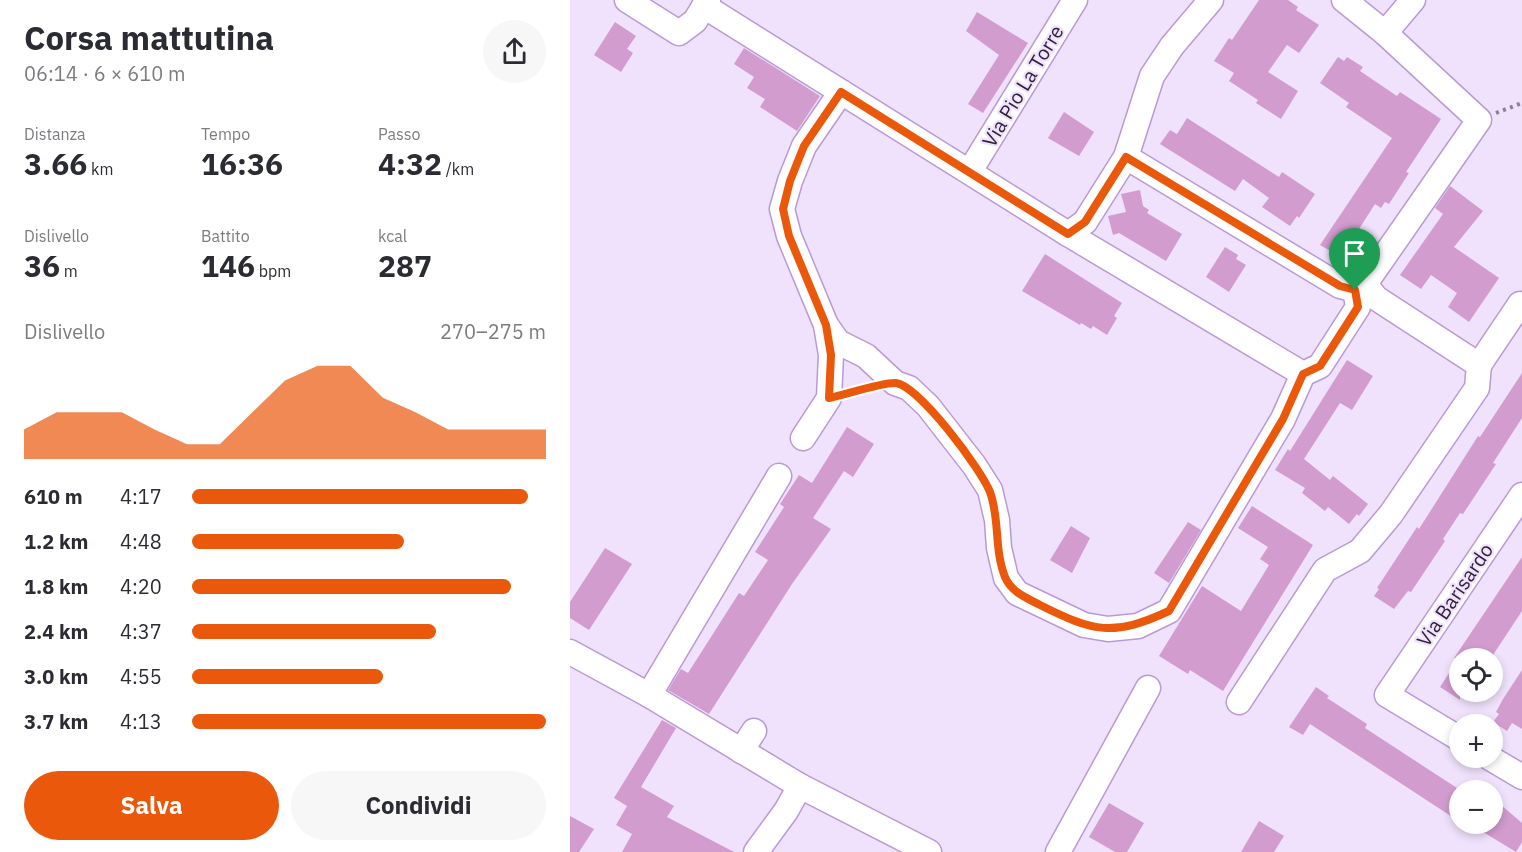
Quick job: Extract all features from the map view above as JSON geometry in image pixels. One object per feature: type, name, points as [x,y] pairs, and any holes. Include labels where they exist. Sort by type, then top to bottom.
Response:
[{"type":"street","points":[[627,0],[679,33],[695,21],[706,3],[841,92],[1068,234],[1303,374]]},
{"type":"street","name":"Via Pio La Torre","points":[[970,171],[1075,0]]},
{"type":"street","points":[[1068,234],[1085,222],[1126,157],[1152,76],[1172,46],[1211,0]]},
{"type":"street","points":[[841,92],[804,146],[790,181],[783,209],[789,236],[826,325],[838,342],[866,356],[894,383],[909,388],[928,406],[974,465],[990,490],[998,520],[999,548],[1006,578],[1017,593],[1084,626],[1108,629],[1138,626],[1169,611],[1283,419],[1303,374],[1320,366],[1358,307],[1360,287],[1479,120],[1385,33],[1344,0]]},
{"type":"street","points":[[1385,33],[1413,0]]},
{"type":"street","points":[[1126,157],[1340,286],[1360,287],[1479,365]]},
{"type":"street","points":[[1239,702],[1325,570],[1360,551],[1391,514],[1477,388],[1479,365],[1520,304]]},
{"type":"street","points":[[803,438],[829,398],[831,355],[826,325]]},
{"type":"street","points":[[649,695],[779,476]]},
{"type":"street","name":"Via Barisardo","points":[[1449,733],[1387,696],[1522,495]]},
{"type":"street","points":[[570,652],[649,695],[748,741],[800,786],[929,852]]},
{"type":"street","points":[[1058,852],[1148,688]]},
{"type":"street","points":[[1503,766],[1522,777]]},
{"type":"street","points":[[756,852],[786,811],[800,786]]},
{"type":"path","points":[[829,398],[894,383]]},
{"type":"building","points":[[1259,0],[1288,0],[1298,7],[1296,10],[1319,25],[1299,53],[1287,45],[1268,72],[1298,91],[1281,119],[1256,103],[1258,100],[1229,81],[1234,73],[1214,61],[1229,38],[1232,40]]},
{"type":"building","points":[[977,12],[1028,43],[983,113],[968,104],[999,55],[966,31]]},
{"type":"building","points":[[615,22],[636,36],[627,49],[633,53],[621,72],[594,55]]},
{"type":"building","points":[[744,48],[820,96],[797,131],[760,107],[765,99],[747,88],[754,77],[734,64]]},
{"type":"building","points":[[1338,57],[1344,61],[1347,57],[1363,67],[1360,71],[1397,96],[1400,92],[1441,119],[1406,172],[1409,173],[1389,204],[1385,202],[1381,208],[1375,204],[1341,257],[1320,245],[1392,138],[1346,107],[1349,103],[1320,83]]},
{"type":"building","points":[[1064,112],[1094,132],[1079,156],[1048,138]]},
{"type":"building","points":[[1187,118],[1279,177],[1282,172],[1315,194],[1299,218],[1297,216],[1290,226],[1262,207],[1269,198],[1243,179],[1235,191],[1160,144],[1170,130],[1177,134]]},
{"type":"building","points":[[1450,186],[1483,211],[1454,247],[1499,278],[1469,322],[1448,307],[1457,293],[1431,275],[1421,289],[1400,275],[1443,214],[1435,208]]},
{"type":"building","points":[[1140,190],[1143,206],[1149,210],[1147,213],[1182,234],[1166,261],[1119,233],[1113,235],[1108,216],[1126,212],[1121,194]]},
{"type":"building","points":[[1225,247],[1238,255],[1236,259],[1246,265],[1229,292],[1206,277]]},
{"type":"building","points":[[1045,254],[1122,303],[1114,316],[1117,318],[1107,335],[1093,326],[1091,329],[1081,323],[1080,325],[1022,291]]},
{"type":"building","points":[[1347,360],[1373,376],[1352,410],[1340,403],[1304,459],[1330,480],[1333,476],[1368,504],[1349,524],[1328,507],[1325,511],[1302,493],[1305,488],[1275,470],[1288,449],[1290,451]]},
{"type":"building","points":[[1522,373],[1522,418],[1493,463],[1496,464],[1463,514],[1460,513],[1443,539],[1445,541],[1411,592],[1408,591],[1394,609],[1374,596],[1379,589],[1377,588],[1417,527],[1419,529],[1478,436],[1480,437]]},
{"type":"building","points":[[847,427],[874,444],[853,477],[844,471],[813,518],[831,529],[792,584],[709,714],[668,690],[681,669],[688,673],[739,593],[744,596],[768,560],[755,552],[784,507],[780,504],[799,475],[812,483]]},
{"type":"building","points":[[1252,506],[1313,545],[1223,691],[1190,670],[1188,674],[1159,656],[1202,586],[1241,611],[1269,565],[1260,559],[1268,547],[1238,528]]},
{"type":"building","points":[[1188,522],[1201,530],[1169,583],[1154,573]]},
{"type":"building","points":[[1071,526],[1090,538],[1072,573],[1050,560]]},
{"type":"building","points":[[605,548],[632,564],[589,630],[570,618],[570,602]]},
{"type":"building","points":[[1522,557],[1522,611],[1498,648],[1461,648]]},
{"type":"building","points":[[1522,670],[1522,729],[1512,723],[1507,731],[1503,728],[1503,714],[1496,712]]},
{"type":"building","points":[[1449,673],[1449,693],[1440,687]]},
{"type":"building","points":[[1316,687],[1329,696],[1327,698],[1367,724],[1365,728],[1449,783],[1449,815],[1310,724],[1303,735],[1289,727]]},
{"type":"building","points":[[662,720],[676,728],[641,787],[674,806],[667,817],[734,852],[622,852],[632,834],[616,825],[627,806],[614,798]]},
{"type":"building","points":[[1109,803],[1144,823],[1127,852],[1115,852],[1089,837]]},
{"type":"building","points":[[1503,807],[1522,823],[1522,842],[1516,852],[1486,834],[1503,834]]},
{"type":"building","points":[[570,816],[594,829],[579,852],[570,852]]},
{"type":"building","points":[[1259,821],[1284,836],[1274,852],[1241,852]]},
{"type":"route","points":[[841,92],[1068,234],[1085,222],[1126,157],[1340,286],[1355,290],[1358,307],[1320,366],[1303,374],[1283,419],[1169,611],[1138,626],[1108,629],[1084,626],[1017,593],[1006,578],[999,548],[998,520],[990,490],[974,465],[928,406],[909,388],[894,383],[829,398],[831,355],[826,325],[789,236],[783,209],[790,181],[804,146],[841,92]]}]
